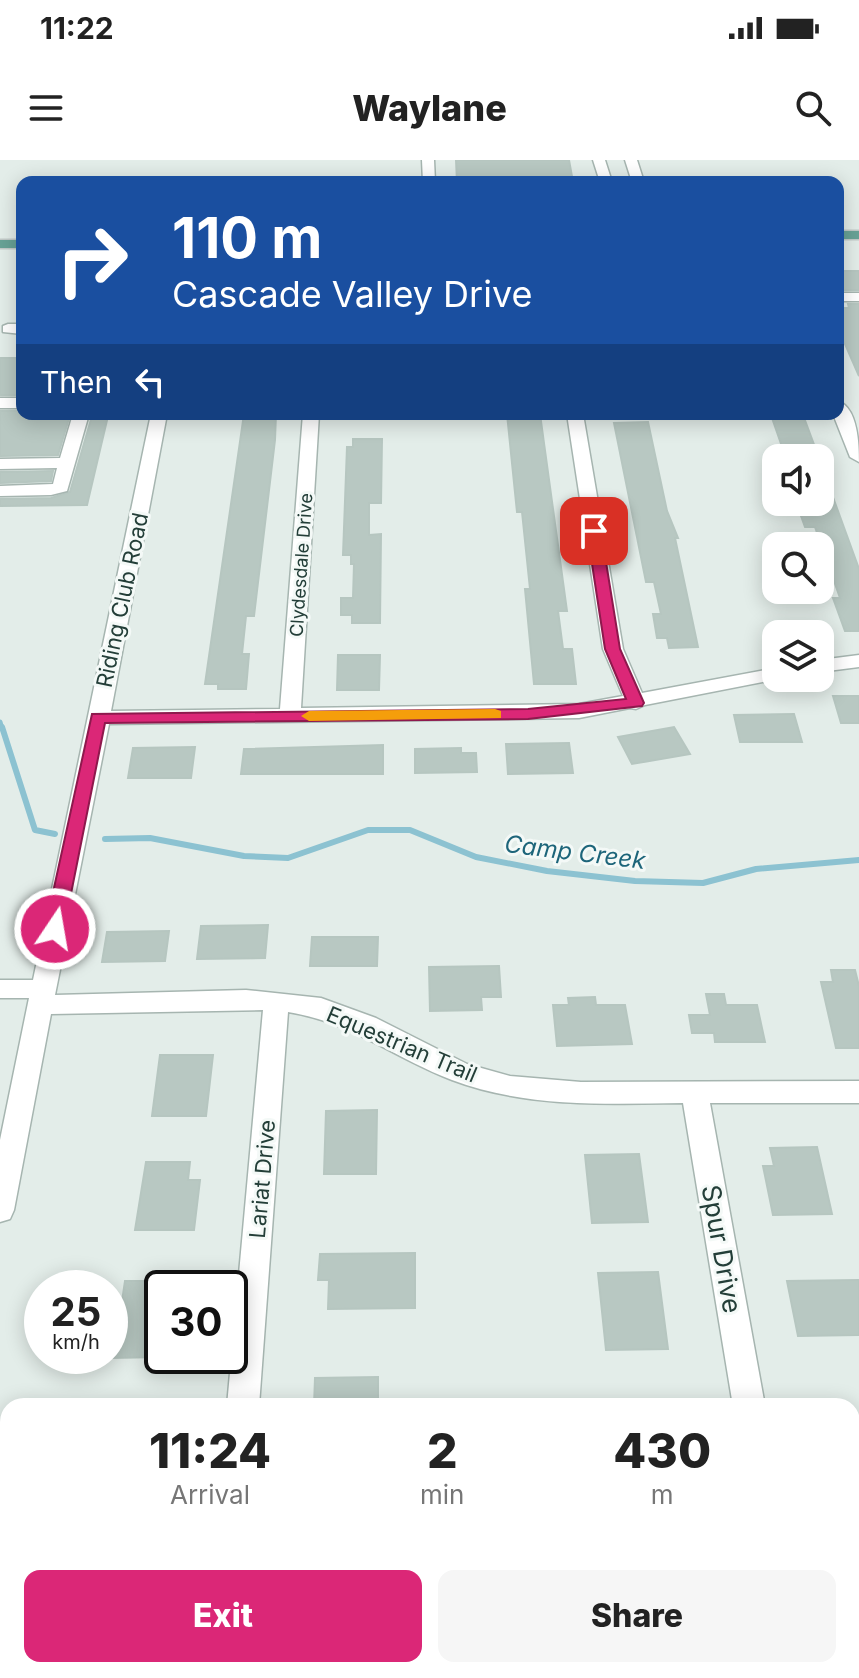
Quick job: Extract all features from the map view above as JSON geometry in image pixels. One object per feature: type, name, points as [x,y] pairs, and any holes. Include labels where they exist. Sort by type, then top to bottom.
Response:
[{"type":"street","points":[[0,491],[61,487],[79,420]]},
{"type":"street","name":"Riding Club Road","points":[[0,1210],[158,420]]},
{"type":"street","name":"Clydesdale Drive","points":[[290,716],[311,420]]},
{"type":"street","points":[[576,420],[613,649],[636,703]]},
{"type":"street","points":[[844,420],[859,457]]},
{"type":"street","points":[[0,464],[68,463]]},
{"type":"street","points":[[834,664],[859,661]]},
{"type":"street","points":[[98,718],[528,714],[636,703],[762,677]]},
{"type":"street","name":"Equestrian Trail","points":[[0,989],[41,997],[276,1001],[321,1008],[355,1020],[459,1072],[510,1087],[581,1093],[859,1092]]},
{"type":"street","name":"Lariat Drive","points":[[244,1398],[276,1001]]},
{"type":"street","name":"Spur Drive","points":[[695,1093],[748,1398]]},
{"type":"building","points":[[456,160],[569,160],[572,176],[457,176]]},
{"type":"building","points":[[844,271],[859,271],[859,290],[844,290]]},
{"type":"building","points":[[848,304],[859,304],[859,376],[844,342],[844,308],[849,308]]},
{"type":"building","points":[[0,358],[16,358],[16,395],[0,395]]},
{"type":"building","points":[[0,411],[16,411],[16,420],[68,420],[58,455],[0,456]]},
{"type":"building","points":[[91,420],[107,420],[87,505],[0,506],[0,499],[51,498],[70,492]]},
{"type":"building","points":[[243,420],[276,420],[254,616],[246,616],[242,654],[249,654],[246,689],[218,689],[218,684],[205,684]]},
{"type":"building","points":[[508,420],[541,420],[567,611],[558,611],[563,649],[572,649],[576,684],[534,684],[525,589],[530,589],[522,512],[517,512]]},
{"type":"building","points":[[773,420],[805,420],[814,444],[781,444]]},
{"type":"building","points":[[648,422],[667,511],[678,538],[675,538],[698,647],[669,648],[667,638],[657,638],[653,614],[661,614],[654,582],[646,582],[614,423]]},
{"type":"building","points":[[353,439],[382,439],[381,503],[369,503],[369,535],[381,534],[380,623],[352,623],[352,615],[341,615],[341,598],[353,598],[354,564],[351,564],[351,555],[343,555],[347,447],[353,447]]},
{"type":"building","points":[[53,471],[51,481],[0,483],[0,472]]},
{"type":"building","points":[[834,500],[859,569],[859,631],[845,631],[834,601],[834,598],[840,598],[834,581],[834,532],[817,532],[815,527],[805,527],[801,516],[834,516]]},
{"type":"building","points":[[338,655],[380,655],[379,690],[337,690]]},
{"type":"building","points":[[833,696],[859,696],[859,723],[841,723]]},
{"type":"building","points":[[794,714],[802,742],[740,742],[734,715]]},
{"type":"building","points":[[674,727],[690,754],[632,764],[618,737]]},
{"type":"building","points":[[569,743],[573,773],[508,774],[506,744]]},
{"type":"building","points":[[383,745],[383,774],[241,774],[244,749]]},
{"type":"building","points":[[195,747],[191,778],[128,778],[133,748]]},
{"type":"building","points":[[461,748],[461,753],[476,753],[477,772],[415,773],[415,749]]},
{"type":"building","points":[[268,925],[265,958],[197,959],[201,926]]},
{"type":"building","points":[[169,931],[165,961],[102,962],[107,932]]},
{"type":"building","points":[[312,937],[378,937],[377,966],[310,966]]},
{"type":"building","points":[[499,966],[501,997],[481,997],[482,1010],[430,1011],[429,967]]},
{"type":"building","points":[[831,970],[855,970],[859,986],[859,1048],[836,1048],[821,982],[833,982]]},
{"type":"building","points":[[706,994],[724,994],[726,1005],[757,1005],[765,1042],[715,1042],[714,1033],[692,1033],[689,1015],[710,1015]]},
{"type":"building","points":[[595,997],[596,1005],[625,1005],[632,1044],[557,1046],[553,1005],[569,1005],[568,998]]},
{"type":"building","points":[[160,1055],[213,1055],[206,1116],[152,1116]]},
{"type":"building","points":[[377,1110],[376,1174],[324,1174],[326,1111]]},
{"type":"building","points":[[817,1147],[832,1214],[773,1215],[763,1166],[774,1166],[770,1148]]},
{"type":"building","points":[[639,1154],[648,1222],[592,1223],[585,1155]]},
{"type":"building","points":[[146,1162],[190,1162],[188,1180],[200,1180],[194,1230],[135,1230]]},
{"type":"building","points":[[415,1253],[415,1308],[328,1309],[329,1280],[318,1280],[320,1254]]},
{"type":"building","points":[[658,1272],[668,1349],[606,1350],[598,1273]]},
{"type":"building","points":[[859,1280],[859,1335],[798,1336],[787,1281]]},
{"type":"building","points":[[128,1281],[144,1281],[144,1357],[128,1358]]},
{"type":"building","points":[[378,1377],[378,1398],[314,1398],[315,1378]]},
{"type":"waterway","name":"Camp Creek","points":[[0,722],[2,729]]},
{"type":"waterway","name":"Camp Creek","points":[[2,727],[35,830],[55,834]]},
{"type":"waterway","name":"Camp Creek","points":[[105,839],[150,838],[244,856],[288,858],[368,830],[410,830],[476,857],[547,871],[635,881],[703,883],[756,869],[859,860]]},
{"type":"slow traffic","points":[[309,716],[495,714]]},
{"type":"route","points":[[55,929],[98,718],[528,714],[636,703],[613,649],[594,531]]}]
